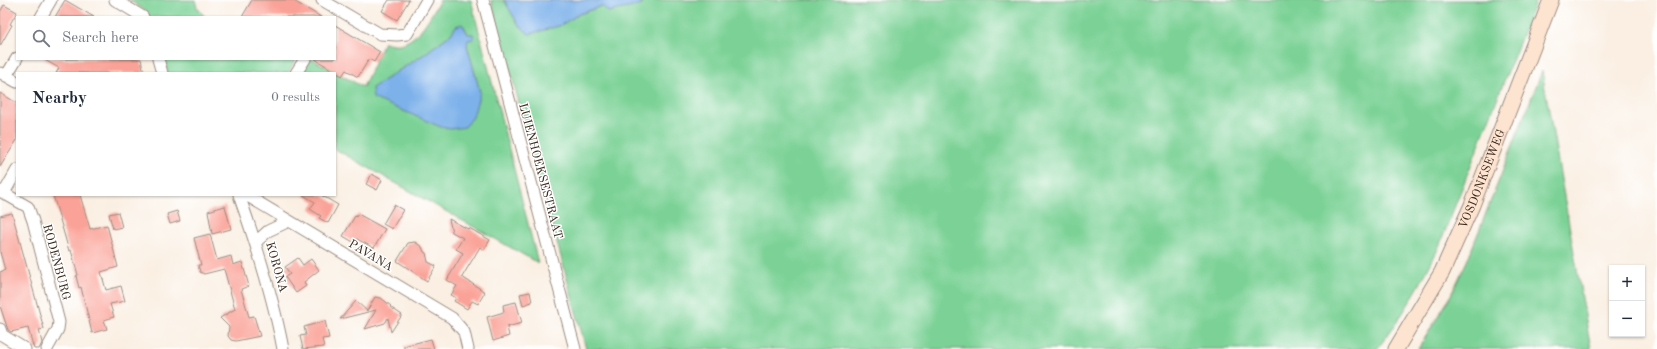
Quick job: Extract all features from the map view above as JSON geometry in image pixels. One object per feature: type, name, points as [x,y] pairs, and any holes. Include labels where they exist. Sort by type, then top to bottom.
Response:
[{"type":"main road","name":"VOSDONKSEWEG","points":[[1396,349],[1442,272],[1472,205],[1551,0]]},
{"type":"street","points":[[42,16],[51,0]]},
{"type":"street","points":[[115,0],[140,16]]},
{"type":"street","points":[[322,0],[332,13],[380,34],[396,36],[407,34],[427,0]]},
{"type":"street","name":"LUIENHOEKSESTRAAT","points":[[484,0],[575,349]]},
{"type":"street","points":[[16,59],[3,74],[16,81]]},
{"type":"street","points":[[158,60],[162,72]]},
{"type":"street","points":[[297,72],[304,60]]},
{"type":"street","name":"RODENBURG","points":[[16,171],[2,192],[28,208],[33,221],[60,322],[58,329],[47,349]]},
{"type":"street","name":"KORONA","points":[[239,196],[256,242],[272,296],[283,349]]},
{"type":"street","name":"PAVANA","points":[[248,196],[452,318],[464,332],[468,349]]},
{"type":"street","points":[[256,242],[268,231],[289,222]]},
{"type":"street","points":[[0,329],[2,335],[25,349]]},
{"type":"green space","points":[[129,0],[195,0],[197,7],[204,16],[149,16],[147,12]]},
{"type":"green space","points":[[440,0],[471,0],[538,263],[336,150],[336,72],[363,87],[384,42],[400,44],[407,42],[419,32]],"holes":[[[456,26],[464,26],[468,34],[467,45],[480,92],[372,88],[423,55],[451,34]]]},
{"type":"green space","points":[[491,0],[504,0],[518,24],[559,26],[579,14],[602,6],[608,12],[642,4],[641,0],[1536,0],[1438,249],[1425,275],[1395,325],[1377,349],[586,349]]},
{"type":"green space","points":[[163,60],[295,60],[289,72],[168,72]]},
{"type":"green space","points":[[308,60],[314,60],[336,72],[302,72]]},
{"type":"green space","points":[[1542,71],[1591,349],[1418,349],[1449,299],[1467,261]]},
{"type":"water","points":[[504,0],[641,0],[642,5],[608,12],[602,6],[579,14],[559,26],[529,34],[518,24]]},
{"type":"water","points":[[462,24],[468,34],[473,34],[474,39],[468,40],[467,45],[480,92],[473,117],[465,127],[451,129],[441,127],[373,98],[372,88],[423,55],[451,34],[456,26]]},
{"type":"building","points":[[65,0],[92,16],[56,16]]},
{"type":"building","points":[[252,0],[292,0],[319,16],[243,16]]},
{"type":"building","points":[[389,0],[409,0],[397,20],[382,11]]},
{"type":"building","points":[[4,5],[17,12],[10,24],[12,25],[0,46],[0,12]]},
{"type":"building","points":[[336,26],[380,52],[374,62],[369,59],[358,77],[346,70],[342,76],[317,60],[336,60]]},
{"type":"building","points":[[45,60],[141,60],[144,72],[57,72],[59,68]]},
{"type":"building","points":[[0,93],[16,102],[16,142],[0,167]]},
{"type":"building","points":[[372,174],[382,180],[377,190],[366,184]]},
{"type":"building","points":[[53,196],[80,196],[90,229],[107,225],[118,267],[101,272],[106,290],[121,286],[125,301],[110,304],[114,317],[104,320],[107,329],[92,333],[81,287],[79,288],[76,276],[78,275],[71,250],[69,251]]},
{"type":"building","points":[[305,196],[323,196],[338,205],[328,223],[319,218],[321,216],[310,209],[315,202]]},
{"type":"building","points":[[394,205],[403,210],[392,229],[383,224]]},
{"type":"building","points":[[225,206],[231,229],[212,234],[208,211]]},
{"type":"building","points":[[177,211],[180,221],[170,224],[167,214]]},
{"type":"building","points":[[118,212],[122,227],[113,229],[109,214]]},
{"type":"building","points":[[12,213],[44,329],[39,330],[42,343],[39,349],[34,349],[28,328],[11,332],[8,330],[0,306],[0,272],[5,270],[0,252],[0,216]]},
{"type":"building","points":[[358,214],[385,229],[374,248],[357,239],[355,243],[343,236],[355,216],[356,217]]},
{"type":"building","points":[[449,219],[490,240],[484,250],[480,247],[462,277],[485,292],[478,304],[472,301],[467,309],[454,301],[456,298],[451,295],[457,286],[447,280],[463,253],[456,249],[463,238],[452,232]]},
{"type":"building","points":[[210,234],[217,260],[231,256],[233,265],[242,262],[249,286],[241,289],[249,317],[254,316],[260,336],[236,341],[231,340],[228,336],[229,327],[220,318],[235,309],[224,269],[204,274],[200,272],[198,265],[201,265],[194,238]]},
{"type":"building","points":[[415,242],[422,247],[426,253],[428,262],[436,266],[427,281],[397,261],[408,243]]},
{"type":"building","points":[[298,258],[303,265],[311,259],[319,270],[304,282],[306,286],[296,293],[285,277],[290,274],[285,267]]},
{"type":"building","points":[[530,292],[532,302],[523,305],[520,294]]},
{"type":"building","points":[[375,297],[381,298],[391,306],[390,307],[402,315],[391,332],[388,318],[385,323],[365,329],[376,310],[340,319],[356,301],[367,311]]},
{"type":"building","points":[[516,302],[522,323],[507,327],[509,336],[493,341],[487,317],[504,312],[503,305]]},
{"type":"building","points":[[325,321],[329,338],[322,339],[324,347],[303,349],[300,336],[306,335],[304,327]]},
{"type":"building","points":[[431,339],[434,349],[404,349],[404,346]]}]
